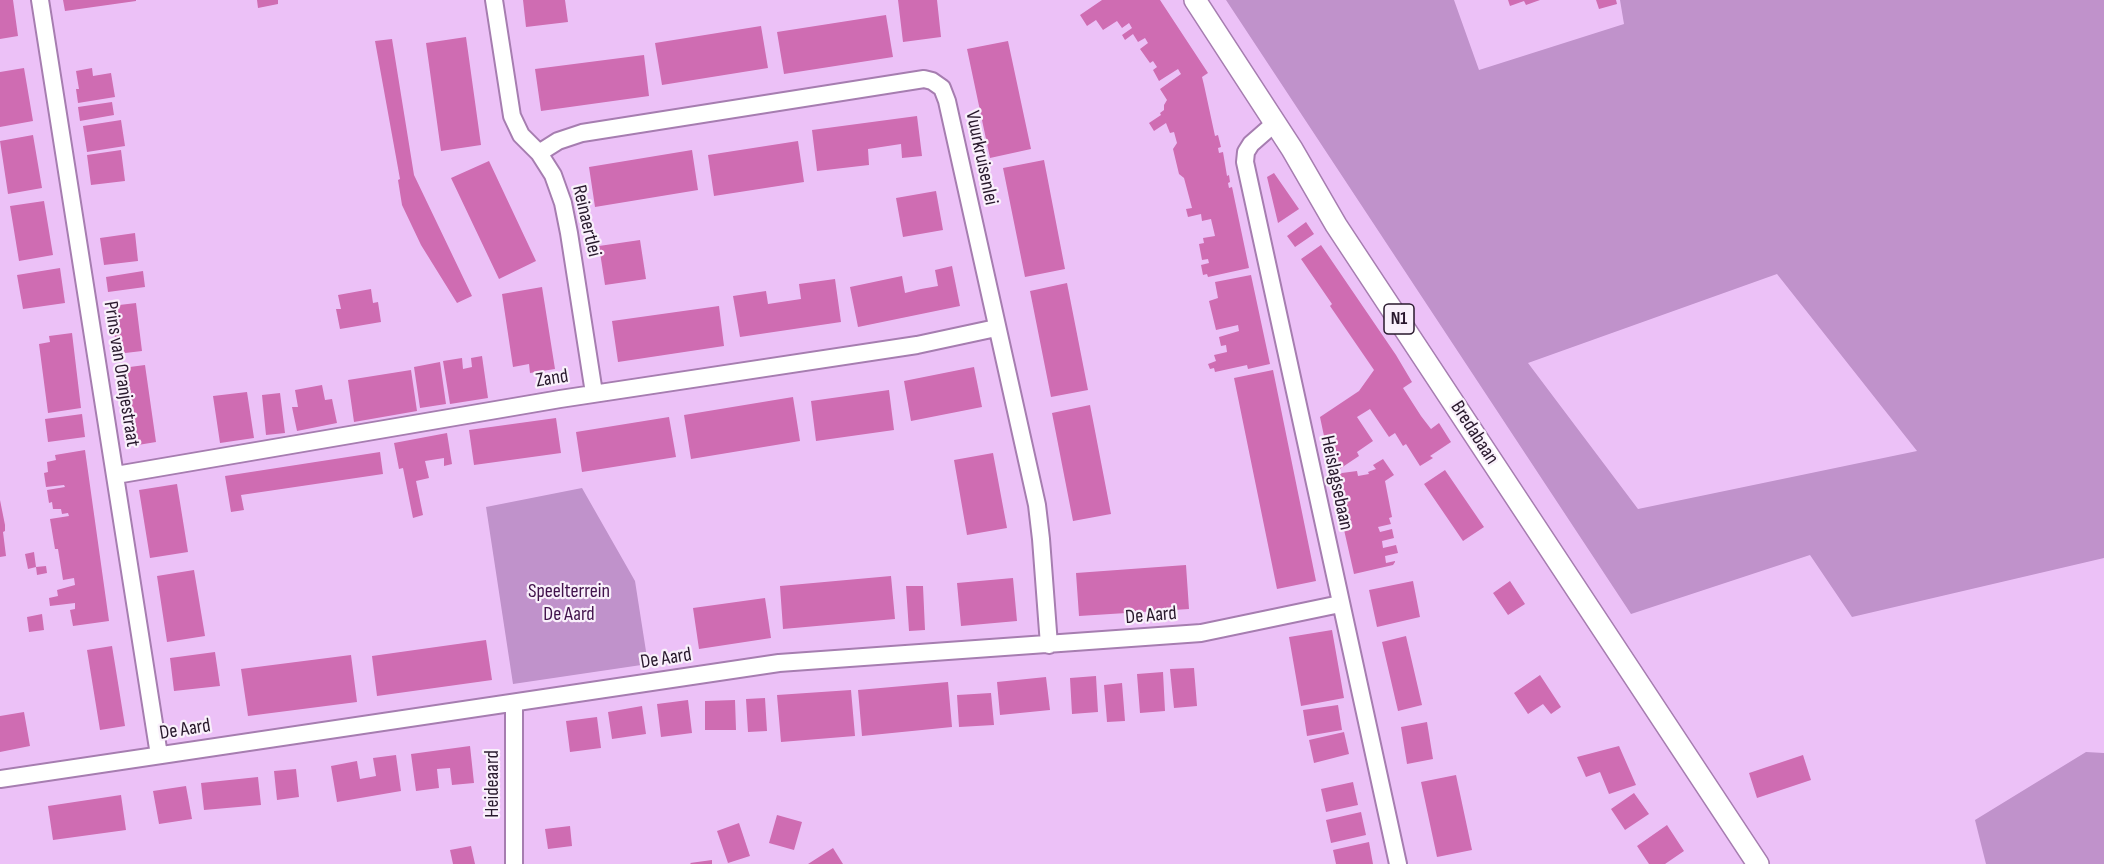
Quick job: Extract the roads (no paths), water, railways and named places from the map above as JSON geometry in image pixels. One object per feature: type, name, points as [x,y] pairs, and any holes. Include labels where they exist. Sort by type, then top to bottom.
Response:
[{"type":"main road","name":"Bredabaan","points":[[1195,0],[1275,123],[1336,225],[1758,864]]},
{"type":"street","name":"Prins van Oranjestraat","points":[[39,0],[159,755]]},
{"type":"street","name":"Reinaertlei","points":[[494,0],[512,116],[521,135],[539,153],[553,175],[565,213],[594,393]]},
{"type":"street","name":"Vuurkruisenlei","points":[[539,153],[558,141],[582,133],[924,79],[942,88],[947,101],[1036,505],[1041,539],[1049,645]]},
{"type":"street","name":"Heislagsebaan","points":[[1275,123],[1251,144],[1246,152],[1245,162],[1398,864]]},
{"type":"street","name":"Zand","points":[[116,475],[594,393],[887,350],[996,328]]},
{"type":"street","name":"De Aard","points":[[0,779],[779,663],[1201,633],[1340,604]]},
{"type":"street","name":"Heideaard","points":[[514,703],[514,864]]},
{"type":"park label","name":"Speelterrein De Aard","points":[[569,604]]}]
